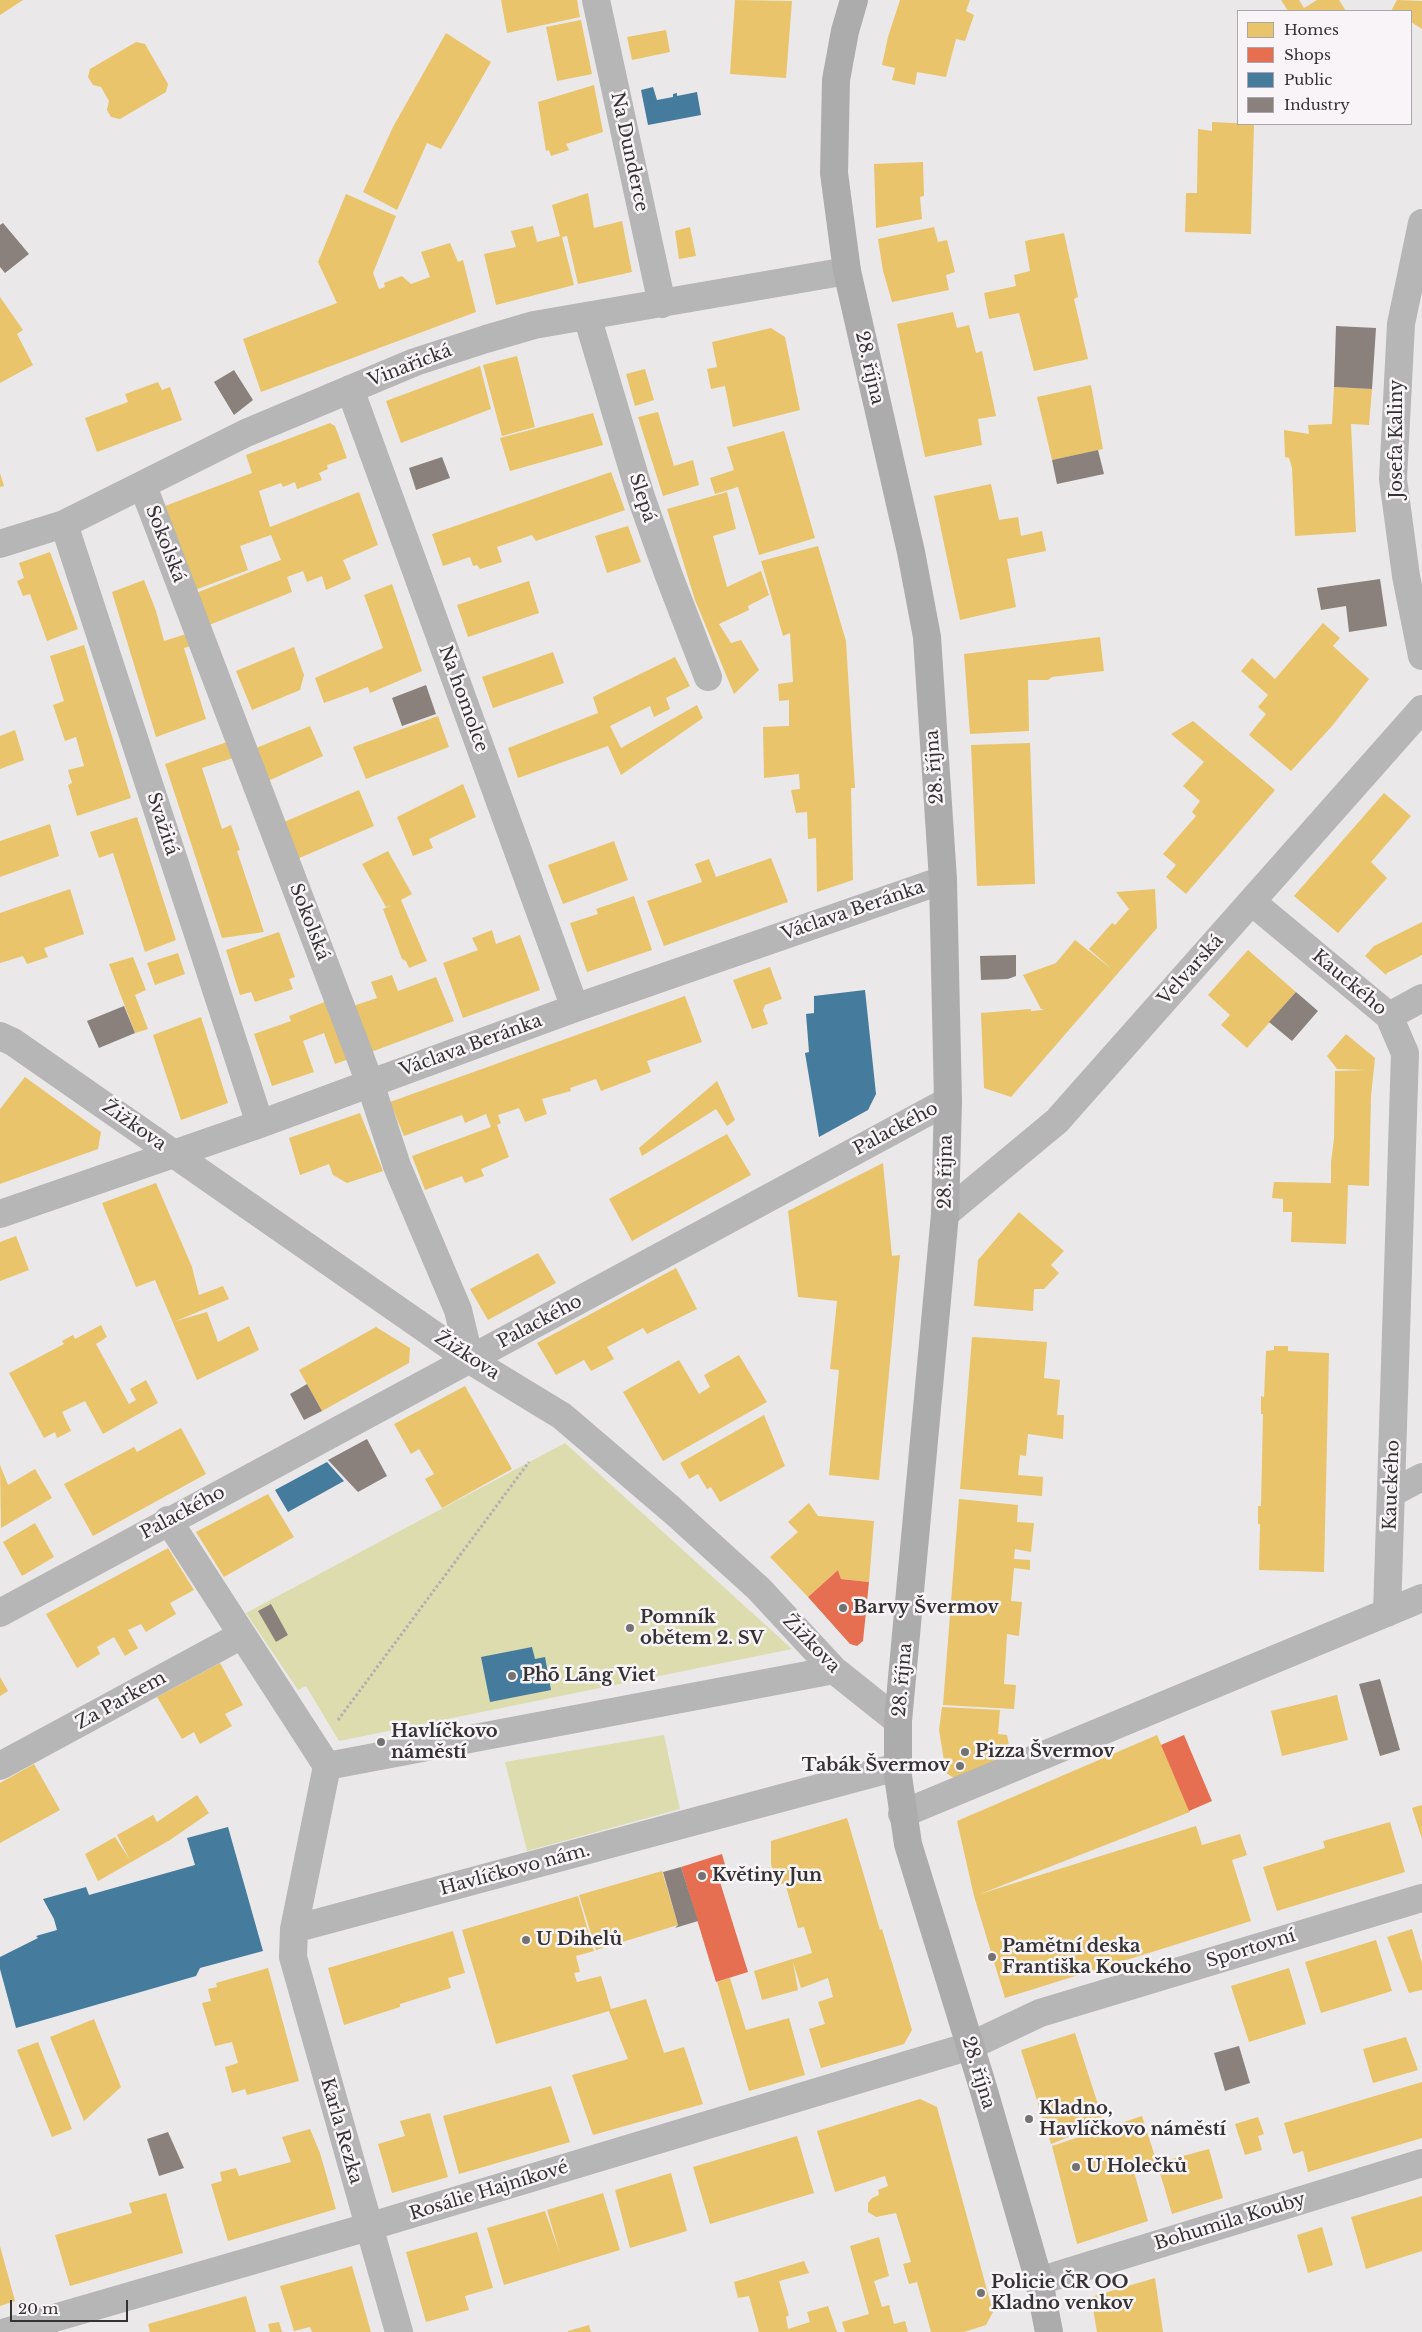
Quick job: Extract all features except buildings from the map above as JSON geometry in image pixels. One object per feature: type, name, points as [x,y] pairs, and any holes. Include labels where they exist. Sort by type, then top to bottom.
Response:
[{"type":"main road","name":"28. října","points":[[854,0],[845,31],[836,89],[834,173],[847,271],[911,552],[927,637],[943,880],[948,1101],[945,1214],[898,1721],[897,1767],[902,1814],[908,1844],[970,2046],[1039,2282],[1049,2332]]},
{"type":"street","name":"Na Dunderce","points":[[596,0],[662,304]]},
{"type":"street","name":"Josefa Kaliny","points":[[1422,222],[1401,324],[1394,479],[1406,576],[1422,656]]},
{"type":"street","name":"Vinařická","points":[[0,544],[64,524],[246,433],[350,389],[415,362],[486,339],[534,325],[847,271]]},
{"type":"street","name":"Slepá","points":[[587,316],[641,497],[708,677]]},
{"type":"street","name":"Na homolce","points":[[350,389],[575,1008]]},
{"type":"street","name":"Sokolská","points":[[143,486],[370,1083],[398,1166],[458,1310],[470,1360]]},
{"type":"street","name":"Svažitá","points":[[64,524],[260,1124]]},
{"type":"street","name":"Velvarská","points":[[945,1214],[1057,1121],[1422,709]]},
{"type":"street","name":"Václava Beránka","points":[[0,1214],[260,1124],[575,1008],[943,880]]},
{"type":"street","name":"Kauckého","points":[[1252,902],[1389,1016],[1405,1053],[1387,1613]]},
{"type":"street","points":[[1389,1016],[1422,998]]},
{"type":"street","name":"Žižkova","points":[[0,1036],[13,1042],[470,1360],[562,1416],[672,1510],[760,1589],[834,1670],[898,1721]]},
{"type":"street","name":"Palackého","points":[[0,1613],[168,1520],[470,1360],[948,1101]]},
{"type":"street","points":[[1392,1493],[1422,1477]]},
{"type":"street","points":[[168,1520],[322,1757],[294,1930]]},
{"type":"street","points":[[902,1814],[1422,1598]]},
{"type":"street","name":"Za Parkem","points":[[0,1766],[242,1635]]},
{"type":"street","points":[[322,1757],[834,1670]]},
{"type":"street","name":"Havlíčkovo nám.","points":[[294,1930],[897,1767]]},
{"type":"street","name":"Sportovní","points":[[970,2046],[1040,2013],[1422,1898]]},
{"type":"street","name":"Karla Rezka","points":[[294,1930],[293,1957],[399,2332]]},
{"type":"street","name":"Rosálie Hajníkové","points":[[6,2332],[368,2227],[970,2046]]},
{"type":"street","name":"Bohumila Kouby","points":[[1039,2282],[1422,2163]]},
{"type":"path","points":[[322,1757],[529,1462]]},
{"type":"green space","points":[[565,1443],[792,1649],[339,1741],[306,1686],[298,1690],[246,1613]]},
{"type":"green space","points":[[664,1735],[680,1809],[527,1851],[505,1762]]},
{"type":"place","name":"Barvy Švermov","points":[[843,1608]]},
{"type":"place","name":"Pomník obětem 2. SV","points":[[630,1628]]},
{"type":"place","name":"Phõ Lãng Viet","points":[[512,1676]]},
{"type":"place","name":"Havlíčkovo náměstí","points":[[381,1742]]},
{"type":"place","name":"Pizza Švermov","points":[[965,1752]]},
{"type":"place","name":"Tabák Švermov","points":[[960,1766]]},
{"type":"place","name":"Květiny Jun","points":[[702,1876]]},
{"type":"place","name":"U Dihelů","points":[[526,1940]]},
{"type":"place","name":"Pamětní deska Františka Kouckého","points":[[992,1957]]},
{"type":"place","name":"Kladno, Havlíčkovo náměstí","points":[[1029,2119]]},
{"type":"place","name":"U Holečků","points":[[1076,2167]]},
{"type":"place","name":"Policie ČR OO Kladno venkov","points":[[981,2293]]}]
